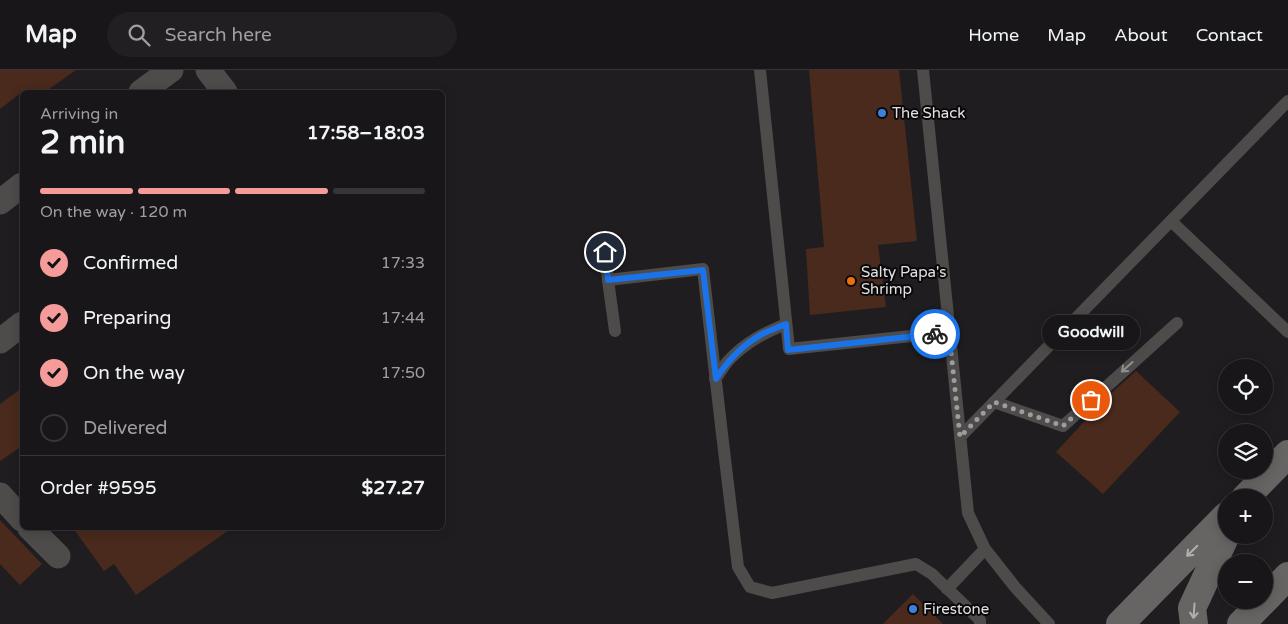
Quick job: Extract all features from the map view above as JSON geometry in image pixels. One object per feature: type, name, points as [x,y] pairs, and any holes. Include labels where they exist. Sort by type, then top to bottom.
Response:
[{"type":"main road","points":[[1254,489],[1288,454]]},
{"type":"main road","points":[[1120,624],[1218,524]]},
{"type":"main road","points":[[1194,624],[1192,608],[1222,544]]},
{"type":"main road","points":[[1251,620],[1288,576]]},
{"type":"street","points":[[144,90],[171,70]]},
{"type":"street","points":[[208,70],[223,90]]},
{"type":"street","points":[[0,202],[20,187]]},
{"type":"street","points":[[0,341],[20,326]]},
{"type":"street","points":[[0,495],[20,517]]},
{"type":"street","points":[[32,530],[58,556]]},
{"type":"lane","points":[[760,70],[788,350],[949,332]]},
{"type":"lane","points":[[923,70],[968,513],[985,549],[1048,624]]},
{"type":"lane","points":[[960,437],[1288,101]]},
{"type":"lane","points":[[1171,221],[1288,332]]},
{"type":"lane","points":[[605,252],[615,331]]},
{"type":"lane","points":[[608,280],[703,270],[738,567],[750,587],[772,593],[916,564],[932,574],[980,620],[980,624]]},
{"type":"lane","points":[[994,402],[1063,426],[1176,323]]},
{"type":"lane","points":[[716,379],[728,361],[745,345],[764,333],[786,324]]},
{"type":"lane","points":[[947,589],[985,549]]},
{"type":"building","points":[[0,70],[76,70],[48,90],[20,90],[20,94],[0,109]]},
{"type":"building","points":[[809,70],[899,70],[917,241],[878,245],[886,307],[810,315],[806,249],[824,247]]},
{"type":"building","points":[[1136,371],[1180,412],[1103,494],[1056,452],[1108,396]]},
{"type":"building","points":[[20,389],[20,447],[0,461],[0,404]]},
{"type":"building","points":[[0,520],[42,564],[20,585],[0,564]]},
{"type":"building","points":[[74,530],[229,530],[136,595],[114,564],[104,571]]},
{"type":"building","name":"Firestone","points":[[913,594],[943,624],[883,624]]},
{"type":"way so far","points":[[935,334],[949,332],[960,437],[994,402],[1063,426],[1091,400]]},
{"type":"place","name":"The Shack","points":[[882,113]]},
{"type":"place","name":"Salty Papa's Shrimp","points":[[851,281]]},
{"type":"place","name":"Goodwill","points":[[1091,400]]},
{"type":"place","name":"Firestone","points":[[913,609]]},
{"type":"route","points":[[605,252],[608,280],[703,270],[716,379],[728,361],[745,345],[764,333],[786,324],[788,350],[935,334]]}]
